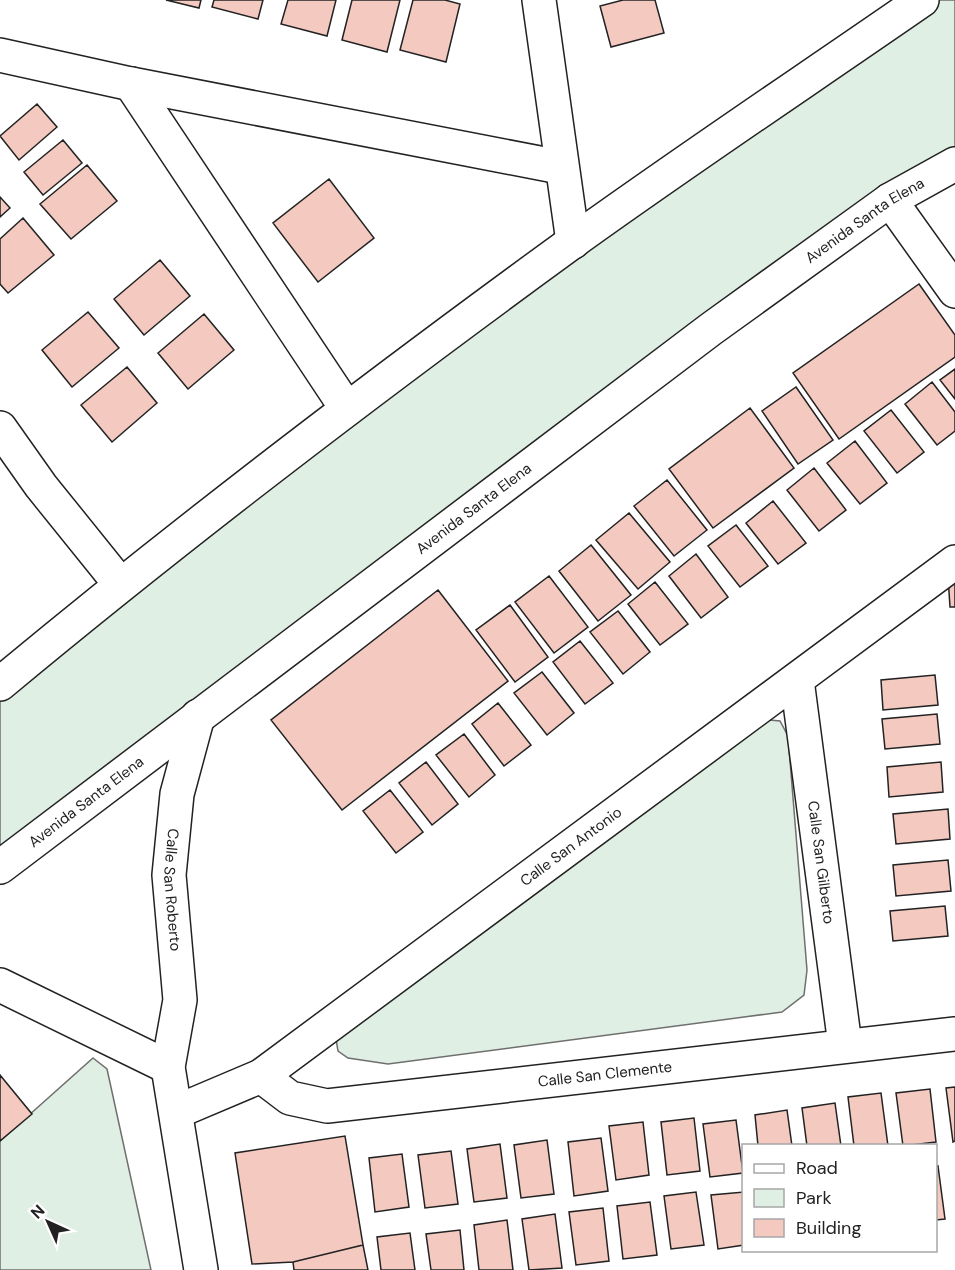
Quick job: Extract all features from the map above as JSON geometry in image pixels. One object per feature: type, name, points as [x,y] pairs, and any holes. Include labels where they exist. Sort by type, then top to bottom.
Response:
[{"type":"street","points":[[539,0],[573,242]]},
{"type":"street","points":[[0,684],[120,584],[347,409],[573,242],[922,0]]},
{"type":"street","points":[[0,55],[131,84],[561,167]]},
{"type":"street","points":[[131,84],[347,409]]},
{"type":"street","name":"Avenida Santa Elena","points":[[0,867],[711,329],[890,200],[955,164]]},
{"type":"street","points":[[890,200],[955,291]]},
{"type":"street","points":[[0,428],[41,486],[120,584]]},
{"type":"street","name":"Calle San Antonio","points":[[176,1112],[261,1076],[955,562]]},
{"type":"street","name":"Calle San Gilberto","points":[[797,680],[845,1044]]},
{"type":"street","name":"Calle San Roberto","points":[[198,716],[177,794],[169,875],[180,1000],[168,1067],[201,1270]]},
{"type":"street","points":[[0,985],[168,1067]]},
{"type":"street","name":"Calle San Clemente","points":[[261,1076],[290,1098],[327,1106],[845,1044],[955,1034]]},
{"type":"green space","points":[[922,0],[955,0],[955,164],[0,867],[0,684]]},
{"type":"green space","points":[[758,719],[780,721],[788,736],[807,970],[804,995],[782,1012],[388,1064],[348,1058],[338,1051],[336,1039]]},
{"type":"green space","points":[[93,1058],[107,1069],[151,1270],[0,1270],[0,1141]]},
{"type":"building","points":[[166,0],[201,0],[199,8]]},
{"type":"building","points":[[214,0],[263,0],[258,19],[212,7]]},
{"type":"building","points":[[288,0],[336,0],[327,36],[281,24]]},
{"type":"building","points":[[352,0],[400,0],[387,52],[342,40]]},
{"type":"building","points":[[413,0],[445,0],[460,4],[446,62],[400,50]]},
{"type":"building","points":[[623,0],[655,0],[664,33],[611,47],[600,6]]},
{"type":"building","points":[[37,104],[57,127],[19,160],[0,136]]},
{"type":"building","points":[[63,140],[82,163],[43,195],[24,172]]},
{"type":"building","points":[[87,165],[117,201],[71,239],[40,204]]},
{"type":"building","points":[[329,179],[374,238],[318,282],[273,223]]},
{"type":"building","points":[[0,197],[10,208],[0,217]]},
{"type":"building","points":[[23,218],[54,255],[8,293],[0,284],[0,239]]},
{"type":"building","points":[[160,260],[190,296],[144,335],[114,299]]},
{"type":"building","points":[[919,284],[955,335],[955,357],[839,439],[793,373]]},
{"type":"building","points":[[88,312],[119,348],[72,387],[42,350]]},
{"type":"building","points":[[204,314],[234,350],[188,389],[158,353]]},
{"type":"building","points":[[127,367],[157,403],[112,442],[81,405]]},
{"type":"building","points":[[955,369],[955,399],[940,380]]},
{"type":"building","points":[[932,382],[955,412],[955,431],[937,445],[905,404]]},
{"type":"building","points":[[796,387],[833,440],[798,464],[762,411]]},
{"type":"building","points":[[750,408],[794,468],[713,528],[669,469]]},
{"type":"building","points":[[891,410],[924,452],[897,473],[864,431]]},
{"type":"building","points":[[855,441],[887,483],[860,504],[827,463]]},
{"type":"building","points":[[814,468],[846,510],[819,531],[787,490]]},
{"type":"building","points":[[667,480],[707,530],[674,556],[634,506]]},
{"type":"building","points":[[773,501],[806,543],[778,564],[746,523]]},
{"type":"building","points":[[629,513],[670,562],[638,589],[596,540]]},
{"type":"building","points":[[736,525],[768,566],[740,587],[708,546]]},
{"type":"building","points":[[591,545],[631,595],[598,621],[559,571]]},
{"type":"building","points":[[696,554],[728,597],[701,618],[669,576]]},
{"type":"building","points":[[549,576],[588,627],[554,653],[515,602]]},
{"type":"building","points":[[955,576],[955,607],[950,607],[948,577]]},
{"type":"building","points":[[655,582],[688,624],[660,645],[628,604]]},
{"type":"building","points":[[438,590],[508,681],[342,810],[271,720]]},
{"type":"building","points":[[510,605],[548,657],[515,682],[476,630]]},
{"type":"building","points":[[618,611],[650,652],[623,674],[590,632]]},
{"type":"building","points":[[580,641],[613,683],[585,704],[553,662]]},
{"type":"building","points":[[542,672],[574,713],[547,735],[514,693]]},
{"type":"building","points":[[935,675],[938,705],[883,710],[881,680]]},
{"type":"building","points":[[498,703],[531,745],[504,766],[472,724]]},
{"type":"building","points":[[937,714],[940,744],[885,749],[882,719]]},
{"type":"building","points":[[464,734],[495,775],[469,797],[436,755]]},
{"type":"building","points":[[426,762],[458,804],[432,825],[399,783]]},
{"type":"building","points":[[941,762],[943,792],[889,797],[887,767]]},
{"type":"building","points":[[390,790],[423,832],[396,853],[363,811]]},
{"type":"building","points":[[948,809],[950,839],[896,844],[893,814]]},
{"type":"building","points":[[948,860],[951,891],[896,896],[893,865]]},
{"type":"building","points":[[945,906],[948,936],[893,941],[890,911]]},
{"type":"building","points":[[0,1075],[32,1114],[0,1141]]},
{"type":"building","points":[[955,1087],[955,1141],[953,1142],[946,1088]]},
{"type":"building","points":[[930,1089],[936,1142],[903,1144],[896,1093]]},
{"type":"building","points":[[881,1093],[888,1144],[854,1144],[848,1097]]},
{"type":"building","points":[[835,1103],[841,1144],[807,1144],[802,1108]]},
{"type":"building","points":[[787,1110],[792,1144],[758,1144],[755,1115]]},
{"type":"building","points":[[694,1118],[700,1171],[667,1175],[661,1122]]},
{"type":"building","points":[[736,1120],[742,1173],[710,1177],[703,1124]]},
{"type":"building","points":[[643,1122],[649,1175],[616,1180],[609,1126]]},
{"type":"building","points":[[345,1136],[363,1245],[293,1262],[252,1264],[235,1153]]},
{"type":"building","points":[[601,1138],[608,1191],[574,1196],[568,1142]]},
{"type":"building","points":[[547,1140],[554,1194],[521,1198],[514,1145]]},
{"type":"building","points":[[500,1144],[507,1198],[474,1202],[467,1149]]},
{"type":"building","points":[[451,1151],[458,1204],[425,1208],[418,1155]]},
{"type":"building","points":[[402,1154],[409,1207],[375,1212],[369,1158]]},
{"type":"building","points":[[937,1166],[945,1219],[937,1220]]},
{"type":"building","points":[[696,1192],[704,1245],[671,1249],[664,1196]]},
{"type":"building","points":[[742,1192],[742,1245],[718,1249],[711,1195]]},
{"type":"building","points":[[650,1202],[657,1255],[623,1259],[617,1206]]},
{"type":"building","points":[[603,1208],[609,1261],[576,1265],[569,1212]]},
{"type":"building","points":[[555,1214],[562,1268],[529,1270],[522,1219]]},
{"type":"building","points":[[507,1220],[513,1270],[479,1270],[474,1225]]},
{"type":"building","points":[[460,1230],[464,1270],[431,1270],[426,1234]]},
{"type":"building","points":[[410,1233],[415,1270],[381,1270],[377,1237]]},
{"type":"building","points":[[363,1245],[368,1270],[294,1270],[293,1262]]}]
